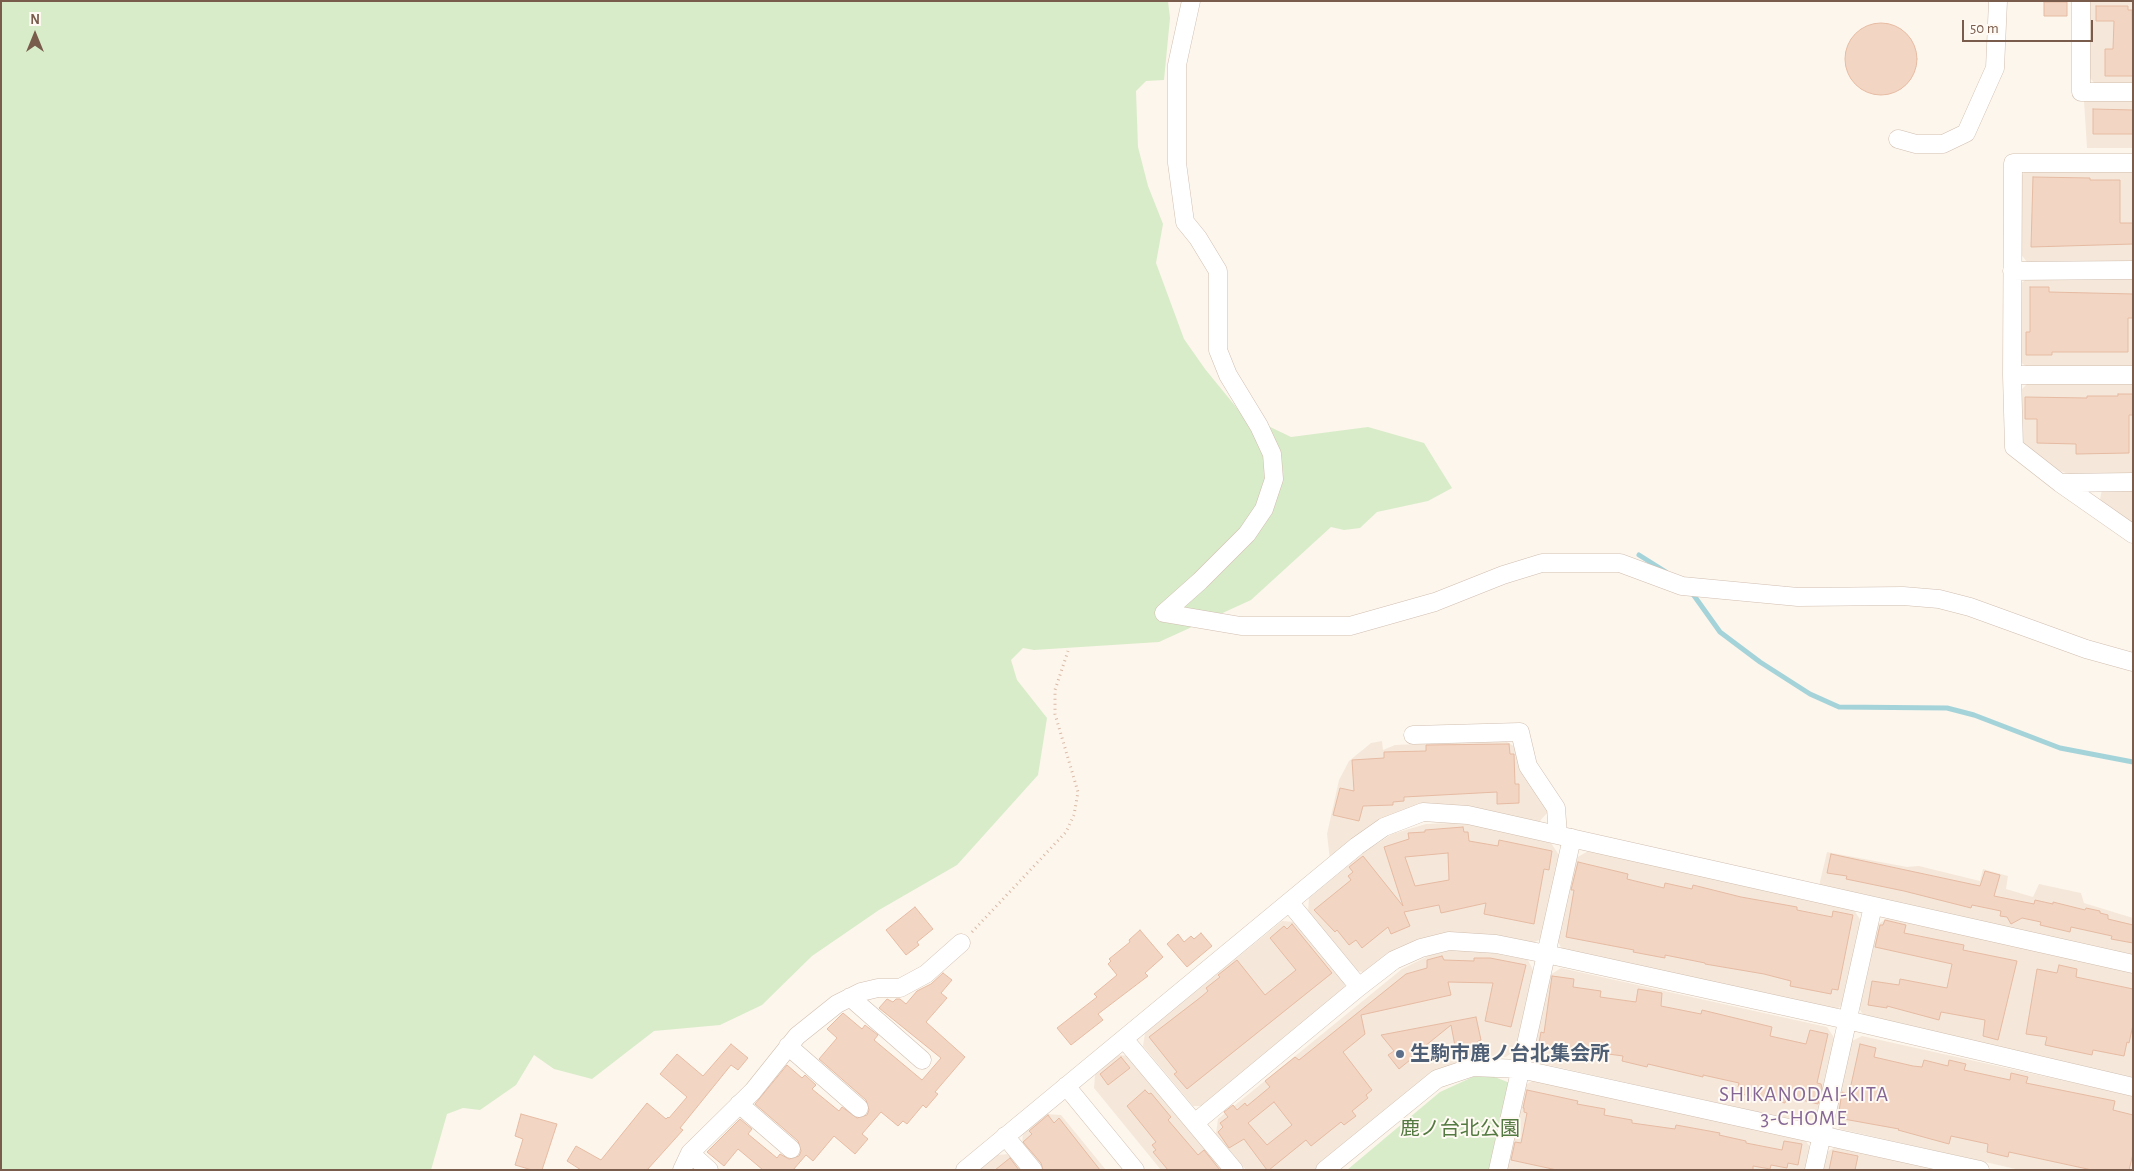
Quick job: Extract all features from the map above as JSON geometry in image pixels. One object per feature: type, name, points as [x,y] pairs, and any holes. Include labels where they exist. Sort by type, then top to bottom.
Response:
[{"type":"street","points":[[1191,1],[1177,65],[1177,163],[1185,222],[1198,238],[1218,271],[1218,350],[1228,375],[1259,426],[1272,454],[1274,479],[1264,509],[1247,534],[1200,581],[1164,613],[1241,626],[1350,626],[1435,602],[1503,574],[1542,563],[1620,563],[1682,586],[1798,597],[1902,596],[1939,599],[1970,607],[2086,649],[2133,662]]},
{"type":"street","points":[[1898,139],[1916,144],[1943,144],[1966,132],[1995,68],[1998,1]]},
{"type":"street","points":[[2081,1],[2081,92],[2133,92]]},
{"type":"street","points":[[2133,163],[2013,163],[2012,271],[2014,447],[2060,483],[2133,534]]},
{"type":"street","points":[[2012,271],[2133,270]]},
{"type":"street","points":[[2012,375],[2133,375]]},
{"type":"street","points":[[2060,483],[2133,482]]},
{"type":"street","points":[[1413,735],[1520,732],[1528,766],[1556,808],[1565,837],[1546,954],[1498,1170]]},
{"type":"street","points":[[965,1170],[1357,846],[1384,827],[1423,812],[1468,815],[2133,964]]},
{"type":"street","points":[[1289,902],[1359,987]]},
{"type":"street","points":[[1814,1170],[1873,906]]},
{"type":"street","points":[[1196,1122],[1394,960],[1422,948],[1449,941],[1496,944],[1546,954],[1848,1020],[2133,1087]]},
{"type":"street","points":[[682,1170],[690,1153],[753,1091],[797,1036],[837,1004],[860,992],[878,988],[900,988],[926,974],[961,943]]},
{"type":"street","points":[[850,997],[922,1060]]},
{"type":"street","points":[[1124,1039],[1196,1122],[1234,1170]]},
{"type":"street","points":[[788,1046],[859,1108]]},
{"type":"street","points":[[1325,1170],[1437,1080],[1473,1067],[1520,1069],[1980,1170]]},
{"type":"street","points":[[1066,1086],[1134,1170]]},
{"type":"street","points":[[739,1104],[791,1149]]},
{"type":"street","points":[[1005,1136],[1033,1170]]},
{"type":"street","points":[[690,1153],[709,1170]]},
{"type":"path","points":[[961,943],[1066,832],[1074,815],[1078,792],[1055,714],[1055,690],[1068,651]]},
{"type":"shaded area","points":[[2090,1],[2133,1],[2133,84],[2095,84],[2089,77]]},
{"type":"shaded area","points":[[2084,101],[2133,101],[2133,148],[2087,148]]},
{"type":"shaded area","points":[[2133,171],[2133,262],[2027,262],[2019,252],[2020,179],[2024,172]]},
{"type":"shaded area","points":[[2028,278],[2133,278],[2133,368],[2028,368],[2019,361],[2020,284]]},
{"type":"shaded area","points":[[2028,383],[2133,383],[2133,474],[2071,475],[2058,470],[2025,445],[2021,438],[2020,391]]},
{"type":"shaded area","points":[[2102,489],[2133,489],[2133,523],[2100,500]]},
{"type":"shaded area","points":[[1504,740],[1515,747],[1549,811],[1538,823],[1439,806],[1330,860],[1327,834],[1339,780],[1349,761],[1371,743],[1382,741],[1383,750],[1395,745]]},
{"type":"shaded area","points":[[1426,824],[1469,824],[1551,843],[1559,855],[1542,939],[1529,944],[1472,934],[1371,974],[1358,971],[1308,912],[1309,898],[1366,851],[1392,834]]},
{"type":"shaded area","points":[[1590,850],[1854,910],[1861,921],[1843,1005],[1831,1012],[1564,953],[1557,940],[1576,858]]},
{"type":"shaded area","points":[[1827,852],[1907,867],[1919,866],[1980,881],[1983,869],[2008,876],[2006,889],[2033,897],[2039,884],[2081,893],[2084,903],[2133,918],[2133,957],[1819,886]]},
{"type":"shaded area","points":[[1889,917],[2133,973],[2133,1079],[1865,1018],[1859,1008],[1877,925]]},
{"type":"shaded area","points":[[1282,921],[1296,922],[1345,982],[1344,996],[1209,1106],[1193,1106],[1143,1046],[1145,1033]]},
{"type":"shaded area","points":[[1452,950],[1477,950],[1528,960],[1534,972],[1518,1048],[1506,1057],[1484,1057],[1460,1064],[1369,1125],[1315,1170],[1246,1170],[1216,1134],[1218,1119],[1402,969],[1430,955]]},
{"type":"shaded area","points":[[1561,968],[1827,1027],[1835,1039],[1818,1115],[1807,1123],[1539,1063],[1531,1051],[1550,975]]},
{"type":"shaded area","points":[[1862,1036],[2133,1096],[2133,1170],[2020,1170],[1840,1129],[1833,1119],[1850,1042]]},
{"type":"shaded area","points":[[1117,1055],[1131,1056],[1225,1170],[1161,1170],[1094,1088],[1095,1075]]},
{"type":"shaded area","points":[[1536,1079],[1803,1138],[1812,1149],[1807,1170],[1509,1170],[1506,1166],[1523,1086]]},
{"type":"shaded area","points":[[1046,1114],[1061,1115],[1106,1170],[1043,1170],[1022,1145],[1023,1131]]},
{"type":"shaded area","points":[[1838,1146],[1945,1170],[1822,1170],[1826,1152]]},
{"type":"shaded area","points":[[1010,1154],[1023,1170],[978,1170],[996,1155]]},
{"type":"green space","points":[[1,1],[1168,1],[1170,18],[1164,80],[1146,81],[1136,91],[1138,147],[1148,186],[1163,224],[1156,263],[1184,339],[1205,369],[1241,413],[1291,437],[1368,427],[1424,443],[1452,488],[1428,501],[1377,512],[1360,528],[1344,530],[1331,527],[1251,600],[1159,642],[1034,650],[1023,648],[1011,660],[1017,680],[1047,718],[1038,775],[957,865],[879,910],[812,956],[762,1005],[720,1025],[654,1031],[592,1079],[554,1069],[534,1055],[516,1085],[480,1110],[463,1108],[447,1114],[431,1170],[1,1170]]},
{"type":"green space","name":"鹿ノ台北公園","points":[[1477,1075],[1492,1076],[1510,1083],[1493,1170],[1347,1170],[1440,1092]]},
{"type":"building","points":[[2044,2],[2067,2],[2067,16],[2044,16]]},
{"type":"building","points":[[2096,6],[2128,6],[2128,10],[2132,10],[2133,76],[2105,76],[2105,49],[2113,49],[2114,21],[2096,21]]},
{"type":"building","points":[[1881,23],[1901,29],[1911,39],[1917,59],[1911,79],[1901,89],[1881,95],[1861,89],[1851,79],[1845,59],[1851,39],[1861,29]]},
{"type":"building","points":[[2093,109],[2133,110],[2133,134],[2093,134]]},
{"type":"building","points":[[2033,177],[2120,180],[2120,223],[2133,223],[2133,244],[2031,247]]},
{"type":"building","points":[[2030,287],[2049,287],[2049,292],[2133,294],[2133,318],[2128,318],[2128,352],[2052,352],[2052,355],[2026,355],[2026,332],[2030,332]]},
{"type":"building","points":[[2118,394],[2133,394],[2133,415],[2129,415],[2129,453],[2076,454],[2076,444],[2037,443],[2037,419],[2025,419],[2025,397],[2087,398],[2087,396],[2118,396]]},
{"type":"building","points":[[1509,744],[1510,754],[1514,754],[1515,784],[1519,784],[1519,803],[1497,804],[1497,792],[1404,797],[1404,801],[1393,802],[1393,805],[1363,806],[1359,821],[1333,815],[1340,788],[1354,791],[1352,760],[1384,758],[1384,752],[1426,751],[1426,745]]},
{"type":"building","points":[[1463,827],[1464,832],[1468,832],[1469,841],[1498,846],[1499,840],[1552,851],[1549,870],[1544,869],[1534,924],[1484,914],[1486,903],[1441,913],[1439,905],[1404,912],[1410,926],[1391,934],[1388,927],[1362,948],[1356,940],[1349,945],[1337,930],[1335,932],[1314,910],[1351,880],[1348,876],[1353,872],[1349,867],[1363,856],[1403,906],[1384,847],[1409,839],[1408,833],[1425,832],[1425,830]],"holes":[[[1448,853],[1449,880],[1415,886],[1405,857]]]},
{"type":"building","points":[[1831,854],[1980,886],[1985,871],[2000,875],[1994,896],[2034,904],[2035,900],[2053,904],[2053,902],[2085,910],[2086,908],[2100,911],[2100,913],[2108,915],[2108,919],[2133,925],[2133,943],[2111,939],[2112,936],[2071,927],[2070,932],[2040,925],[2041,922],[2022,918],[2011,924],[2007,917],[2000,916],[2001,911],[1972,905],[1971,908],[1846,879],[1847,876],[1827,873]]},
{"type":"building","points":[[1578,862],[1628,874],[1627,879],[1664,888],[1665,883],[1692,889],[1693,885],[1741,897],[1797,907],[1797,910],[1832,917],[1833,911],[1853,915],[1838,990],[1832,989],[1831,994],[1790,986],[1791,981],[1764,974],[1665,955],[1665,958],[1566,937],[1574,890],[1571,890]]},
{"type":"building","points":[[915,907],[933,929],[917,942],[919,945],[906,955],[886,930]]},
{"type":"building","points":[[1885,920],[1906,925],[1904,933],[1964,945],[1963,950],[2017,961],[1998,1040],[1983,1036],[1985,1020],[1941,1012],[1939,1020],[1887,1006],[1887,1008],[1868,1005],[1872,981],[1899,985],[1900,979],[1947,988],[1952,964],[1875,947],[1880,925],[1883,925]]},
{"type":"building","points":[[1292,924],[1332,973],[1187,1089],[1174,1074],[1177,1072],[1149,1037],[1208,991],[1206,988],[1220,977],[1218,975],[1237,960],[1265,995],[1296,970],[1270,938],[1284,926],[1287,929]]},
{"type":"building","points":[[1140,930],[1163,957],[1145,973],[1148,976],[1098,1014],[1103,1020],[1071,1045],[1057,1028],[1097,997],[1094,994],[1117,975],[1108,964],[1111,961],[1109,959],[1130,942],[1129,940]]},
{"type":"building","points":[[1201,933],[1212,946],[1187,967],[1167,944],[1178,934],[1184,942],[1191,936],[1194,939]]},
{"type":"building","points":[[1442,956],[1444,960],[1474,961],[1474,958],[1490,958],[1526,965],[1511,1027],[1485,1021],[1493,983],[1448,982],[1451,995],[1361,1015],[1365,1034],[1343,1052],[1372,1090],[1366,1095],[1368,1098],[1352,1111],[1356,1116],[1344,1125],[1341,1122],[1311,1146],[1306,1140],[1269,1170],[1267,1170],[1244,1139],[1229,1148],[1218,1132],[1223,1127],[1220,1123],[1228,1117],[1224,1112],[1233,1105],[1237,1110],[1245,1103],[1247,1106],[1270,1087],[1265,1081],[1295,1057],[1299,1060],[1406,974],[1427,968],[1427,960]],"holes":[[[1274,1102],[1292,1125],[1267,1145],[1248,1123]]]},
{"type":"building","points":[[2059,965],[2077,969],[2076,977],[2133,989],[2133,1025],[2124,1056],[2093,1050],[2092,1055],[2045,1045],[2047,1037],[2026,1034],[2037,969],[2057,973]]},
{"type":"building","points":[[943,973],[952,980],[941,993],[947,998],[926,1022],[965,1057],[935,1092],[938,1094],[926,1108],[923,1105],[907,1124],[903,1121],[898,1126],[881,1112],[862,1134],[868,1139],[855,1154],[834,1136],[813,1161],[806,1155],[793,1170],[763,1170],[738,1149],[724,1166],[707,1152],[740,1119],[752,1129],[748,1134],[777,1158],[780,1154],[789,1159],[799,1156],[801,1151],[798,1141],[755,1104],[787,1065],[802,1078],[805,1075],[816,1085],[812,1089],[839,1111],[842,1107],[857,1118],[867,1115],[869,1110],[866,1100],[819,1059],[837,1038],[827,1029],[843,1013],[862,1029],[865,1025],[878,1035],[874,1040],[922,1080],[941,1058],[879,1008],[887,999],[893,1002],[896,999],[900,999],[906,1004],[917,991],[931,984]]},
{"type":"building","points":[[1552,976],[1574,979],[1573,987],[1601,991],[1600,997],[1636,1002],[1638,989],[1662,993],[1661,1006],[1701,1014],[1702,1010],[1772,1027],[1770,1036],[1806,1044],[1810,1030],[1828,1034],[1817,1083],[1821,1084],[1822,1088],[1818,1104],[1786,1096],[1785,1103],[1741,1094],[1742,1088],[1738,1087],[1739,1083],[1648,1064],[1647,1067],[1622,1061],[1623,1056],[1586,1051],[1586,1055],[1538,1048],[1541,1032],[1544,1033]]},
{"type":"building","points":[[1476,1017],[1481,1040],[1478,1041],[1481,1053],[1467,1055],[1464,1044],[1455,1046],[1451,1025],[1399,1069],[1388,1055],[1394,1051],[1381,1035]]},
{"type":"building","points":[[731,1044],[748,1058],[738,1070],[731,1065],[680,1128],[683,1130],[647,1170],[581,1170],[567,1161],[576,1146],[601,1160],[647,1103],[666,1119],[669,1118],[687,1097],[660,1074],[677,1054],[703,1076]]},
{"type":"building","points":[[1860,1044],[1876,1048],[1874,1057],[1913,1066],[1922,1067],[1924,1060],[1948,1066],[1949,1060],[1966,1064],[1964,1070],[2010,1080],[2011,1073],[2028,1077],[2026,1083],[2115,1101],[2113,1110],[2133,1115],[2133,1154],[2129,1170],[2092,1170],[2009,1152],[2008,1157],[1987,1152],[1988,1144],[1951,1136],[1949,1144],[1899,1129],[1838,1118],[1842,1092],[1849,1094]]},
{"type":"building","points":[[1121,1057],[1130,1068],[1108,1085],[1100,1074]]},
{"type":"building","points":[[1145,1090],[1149,1094],[1151,1093],[1171,1117],[1168,1120],[1198,1155],[1204,1150],[1220,1170],[1168,1170],[1153,1152],[1156,1150],[1152,1145],[1156,1142],[1127,1106]]},
{"type":"building","points":[[1527,1090],[1578,1101],[1577,1104],[1605,1109],[1604,1115],[1632,1120],[1632,1123],[1675,1129],[1676,1125],[1720,1133],[1719,1135],[1746,1141],[1746,1143],[1782,1150],[1784,1141],[1802,1144],[1798,1165],[1788,1163],[1787,1168],[1771,1165],[1770,1169],[1753,1166],[1753,1170],[1557,1170],[1511,1160],[1515,1142],[1521,1143],[1527,1113],[1524,1112],[1523,1108]]},
{"type":"building","points":[[521,1114],[557,1124],[542,1170],[532,1170],[515,1165],[523,1139],[515,1136]]},
{"type":"building","points":[[1048,1115],[1054,1123],[1059,1118],[1100,1170],[1043,1170],[1041,1163],[1023,1142],[1032,1134],[1029,1131]]},
{"type":"building","points":[[1833,1151],[1858,1156],[1855,1170],[1829,1170]]},
{"type":"building","points":[[1010,1158],[1019,1170],[995,1170]]},
{"type":"waterway","points":[[1639,555],[1666,572]]},
{"type":"waterway","points":[[1690,590],[1720,632],[1760,662],[1810,694],[1839,707],[1947,708],[1974,715],[2060,748],[2133,762]]},
{"type":"place","name":"生駒市鹿ノ台北集会所","points":[[1400,1054]]},
{"type":"district","name":"SHIKANODAI-KITA 3-CHOME","points":[[1804,1107]]}]
